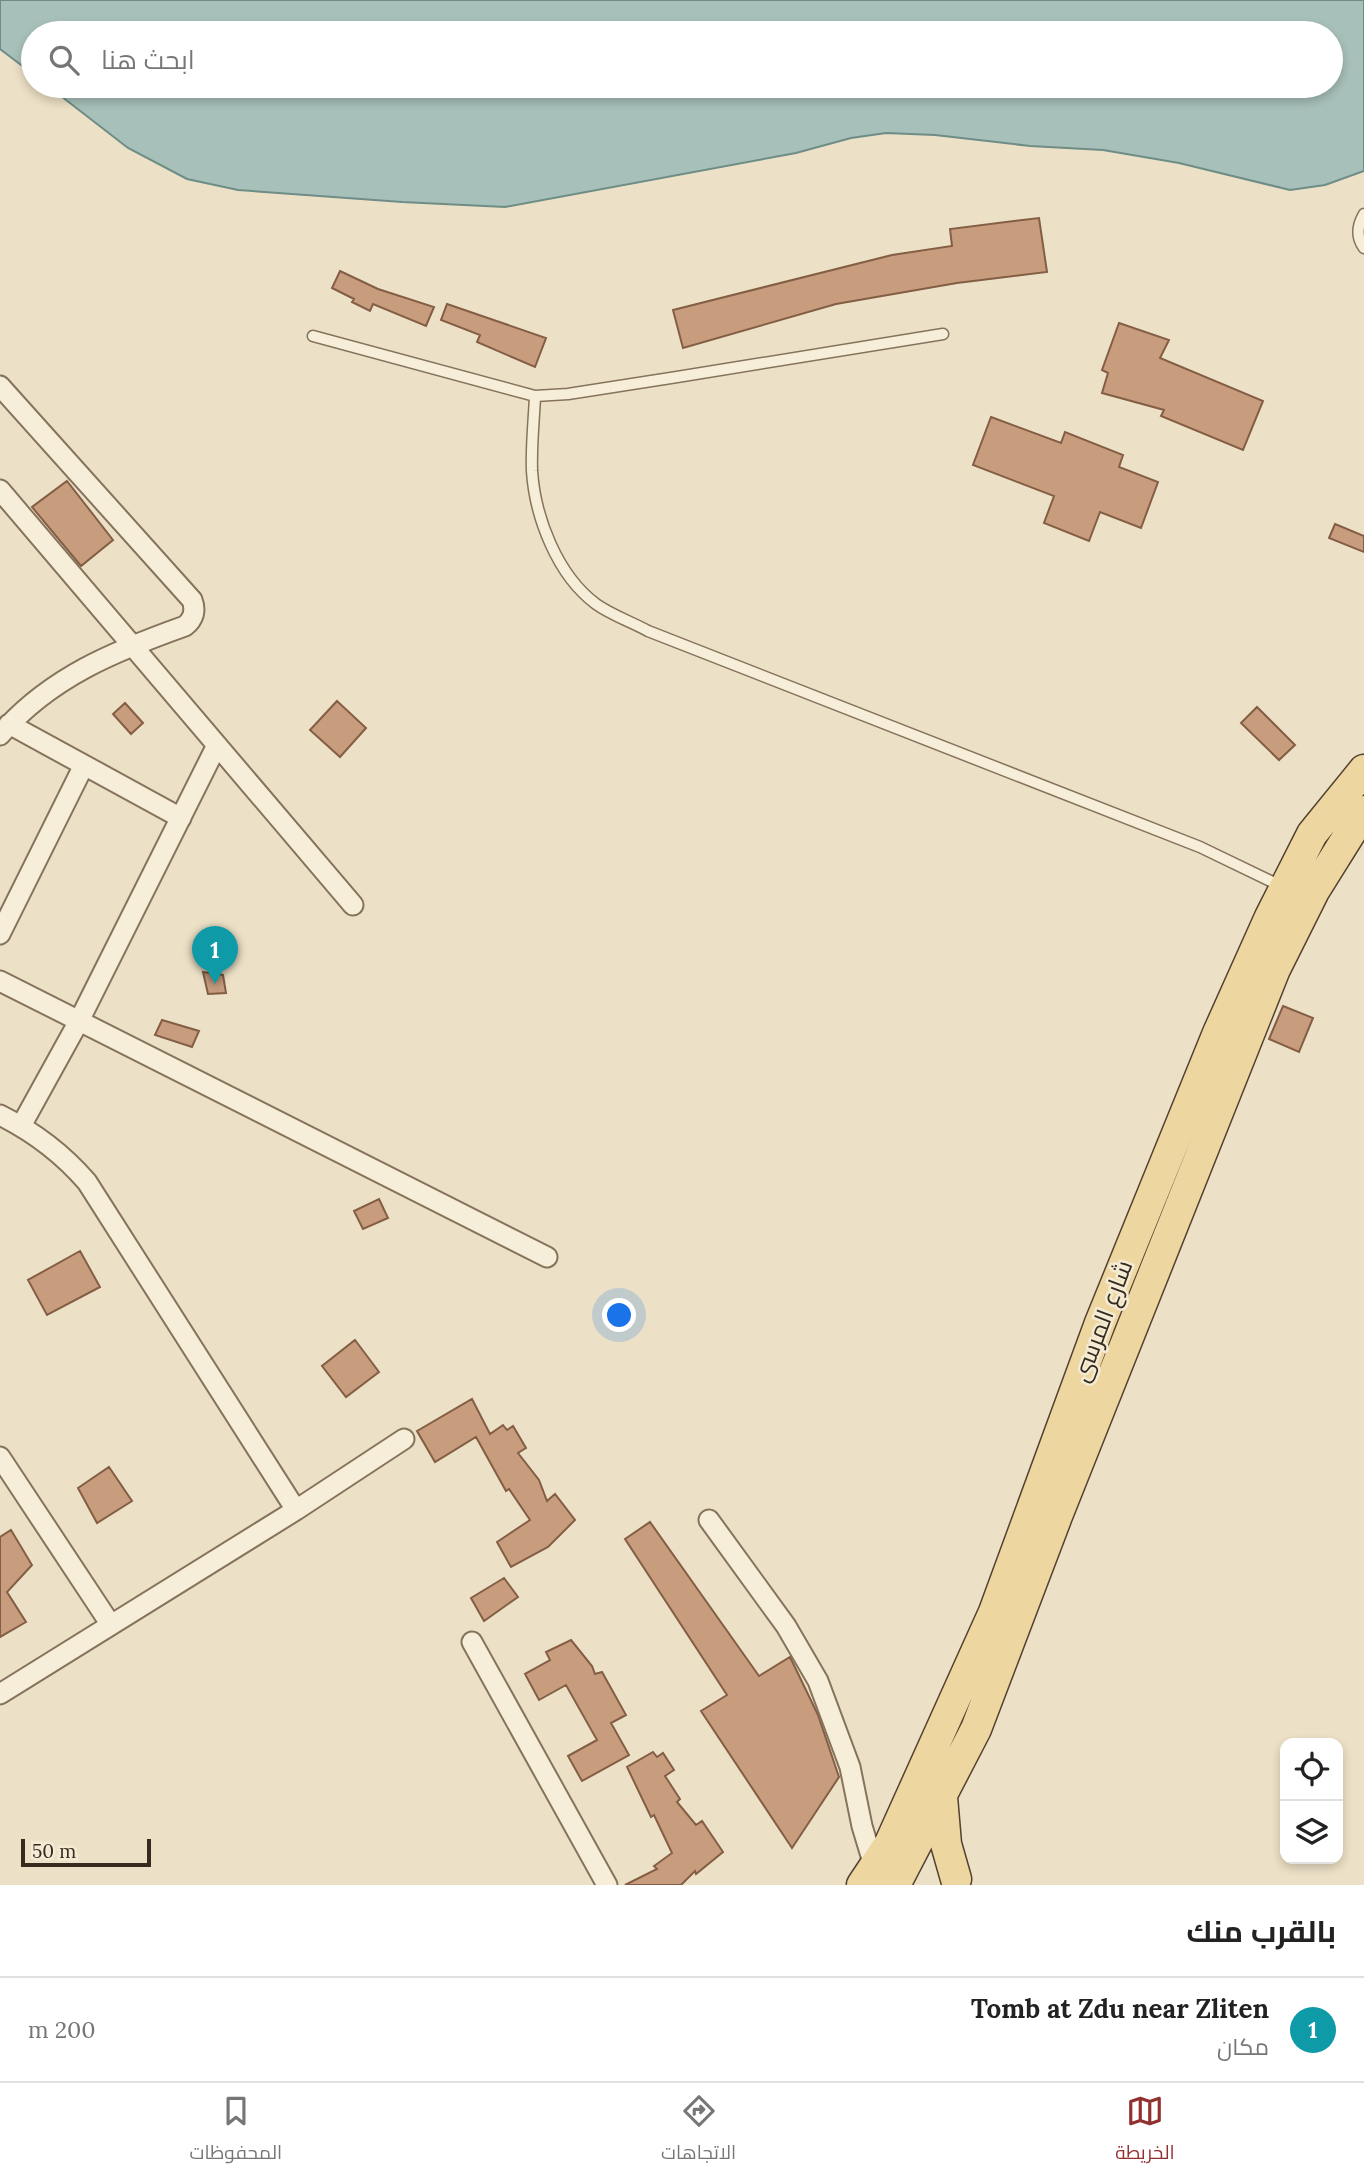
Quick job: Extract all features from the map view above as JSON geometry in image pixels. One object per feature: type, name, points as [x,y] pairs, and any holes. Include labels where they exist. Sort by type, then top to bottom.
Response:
[{"type":"main road","name":"شارع المرسى","points":[[902,1846],[936,1745],[994,1612],[1100,1323],[1218,1033],[1283,888],[1312,834],[1364,770]]},
{"type":"main road","name":"شارع المرسى","points":[[882,1881],[902,1846],[942,1795],[976,1729],[1067,1490],[1275,970],[1314,891],[1354,841],[1364,811]]},
{"type":"main road","points":[[1312,834],[1354,841]]},
{"type":"main road","points":[[942,1795],[946,1844],[956,1883]]},
{"type":"main road","points":[[902,1846],[940,1863],[956,1883]]},
{"type":"main road","points":[[882,1881],[927,1868],[937,1870],[956,1883]]},
{"type":"street","points":[[0,386],[191,600],[194,615],[185,626],[132,645],[69,675],[27,706],[4,730],[84,765],[181,818]]},
{"type":"street","points":[[0,490],[353,905]]},
{"type":"street","points":[[21,1126],[79,1021],[217,745]]},
{"type":"street","points":[[0,934],[84,765]]},
{"type":"street","points":[[0,981],[547,1257]]},
{"type":"street","points":[[0,1115],[58,1151],[87,1182],[296,1510]]},
{"type":"street","points":[[0,1694],[296,1510],[404,1439]]},
{"type":"street","points":[[0,1457],[111,1625]]},
{"type":"street","points":[[709,1520],[786,1626],[818,1681],[850,1768],[862,1826],[882,1881]]},
{"type":"street","points":[[472,1642],[607,1885]]},
{"type":"lane","points":[[1364,214],[1359,222],[1358,232],[1364,248]]},
{"type":"lane","points":[[313,336],[535,396],[568,394],[943,334]]},
{"type":"lane","points":[[535,396],[532,470],[536,498],[545,529],[557,556],[576,585],[596,604],[648,631],[1200,847],[1283,888]]},
{"type":"water","points":[[0,0],[1364,0],[1364,171],[1325,185],[1290,190],[1179,163],[1103,150],[886,133],[851,138],[796,153],[505,207],[402,202],[238,190],[187,179],[128,148],[63,98],[1343,98],[1343,21],[21,21],[21,65],[0,49]]},
{"type":"building","points":[[1039,218],[1047,272],[957,283],[836,304],[683,348],[673,310],[892,255],[952,246],[950,229]]},
{"type":"building","points":[[340,271],[378,289],[434,307],[426,326],[373,304],[370,311],[352,302],[354,299],[332,288]]},
{"type":"building","points":[[447,304],[546,338],[535,367],[477,342],[480,335],[441,320]]},
{"type":"building","points":[[1119,323],[1169,340],[1160,358],[1263,401],[1243,450],[1161,416],[1164,410],[1102,393],[1108,373],[1102,370]]},
{"type":"building","points":[[991,417],[1061,443],[1065,432],[1123,455],[1119,467],[1158,482],[1141,528],[1100,512],[1089,541],[1044,523],[1054,496],[973,465]]},
{"type":"building","points":[[67,481],[113,540],[81,566],[32,507]]},
{"type":"building","points":[[1335,524],[1364,536],[1364,552],[1329,538]]},
{"type":"building","points":[[337,701],[366,728],[340,757],[310,730]]},
{"type":"building","points":[[125,703],[143,723],[131,734],[113,714]]},
{"type":"building","points":[[1257,707],[1295,745],[1279,760],[1241,723]]},
{"type":"building","points":[[203,972],[223,975],[226,993],[208,994]]},
{"type":"building","points":[[1283,1006],[1313,1018],[1299,1052],[1269,1039]]},
{"type":"building","points":[[162,1020],[199,1031],[192,1047],[155,1035]]},
{"type":"building","points":[[379,1199],[388,1218],[363,1229],[354,1211]]},
{"type":"building","points":[[80,1251],[100,1287],[47,1315],[28,1280]]},
{"type":"building","points":[[355,1340],[379,1372],[346,1397],[322,1366]]},
{"type":"building","points":[[472,1399],[490,1434],[503,1425],[507,1430],[513,1426],[526,1448],[518,1453],[539,1480],[547,1501],[555,1494],[575,1520],[548,1547],[511,1567],[497,1542],[530,1520],[509,1489],[506,1491],[476,1437],[435,1462],[417,1431]]},
{"type":"building","points":[[109,1467],[132,1501],[97,1523],[78,1488]]},
{"type":"building","points":[[650,1522],[759,1676],[790,1657],[818,1715],[839,1777],[792,1848],[701,1711],[727,1695],[625,1539]]},
{"type":"building","points":[[11,1530],[32,1565],[7,1592],[26,1622],[0,1637],[0,1537]]},
{"type":"building","points":[[504,1578],[518,1597],[484,1621],[471,1598]]},
{"type":"building","points":[[571,1640],[592,1666],[595,1674],[602,1672],[626,1715],[611,1723],[629,1755],[582,1781],[568,1756],[597,1740],[566,1685],[539,1700],[525,1674],[550,1660],[546,1652]]},
{"type":"building","points":[[653,1752],[657,1757],[663,1753],[674,1770],[665,1776],[680,1799],[677,1802],[696,1825],[702,1821],[723,1852],[696,1874],[695,1871],[681,1885],[625,1885],[657,1869],[654,1866],[672,1853],[627,1767]]},
{"type":"place","name":"Tomb at Zdu near Zliten","points":[[215,984]]}]
